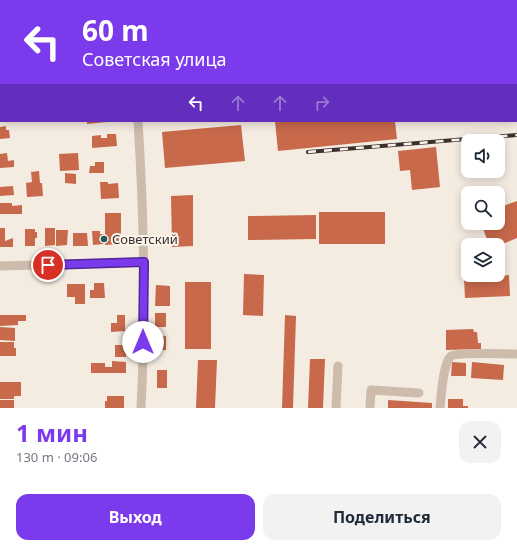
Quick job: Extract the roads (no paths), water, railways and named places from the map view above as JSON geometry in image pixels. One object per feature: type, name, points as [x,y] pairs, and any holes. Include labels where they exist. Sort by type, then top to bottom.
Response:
[{"type":"street","points":[[138,122],[144,262],[143,373],[141,408]]},
{"type":"street","points":[[0,266],[144,262]]},
{"type":"street","points":[[440,408],[446,364],[451,356],[517,354]]},
{"type":"street","points":[[336,408],[338,366]]},
{"type":"street","points":[[370,408],[371,390],[419,393]]},
{"type":"railway","points":[[308,152],[517,135]]},
{"type":"place","name":"Советский","points":[[104,239]]}]
